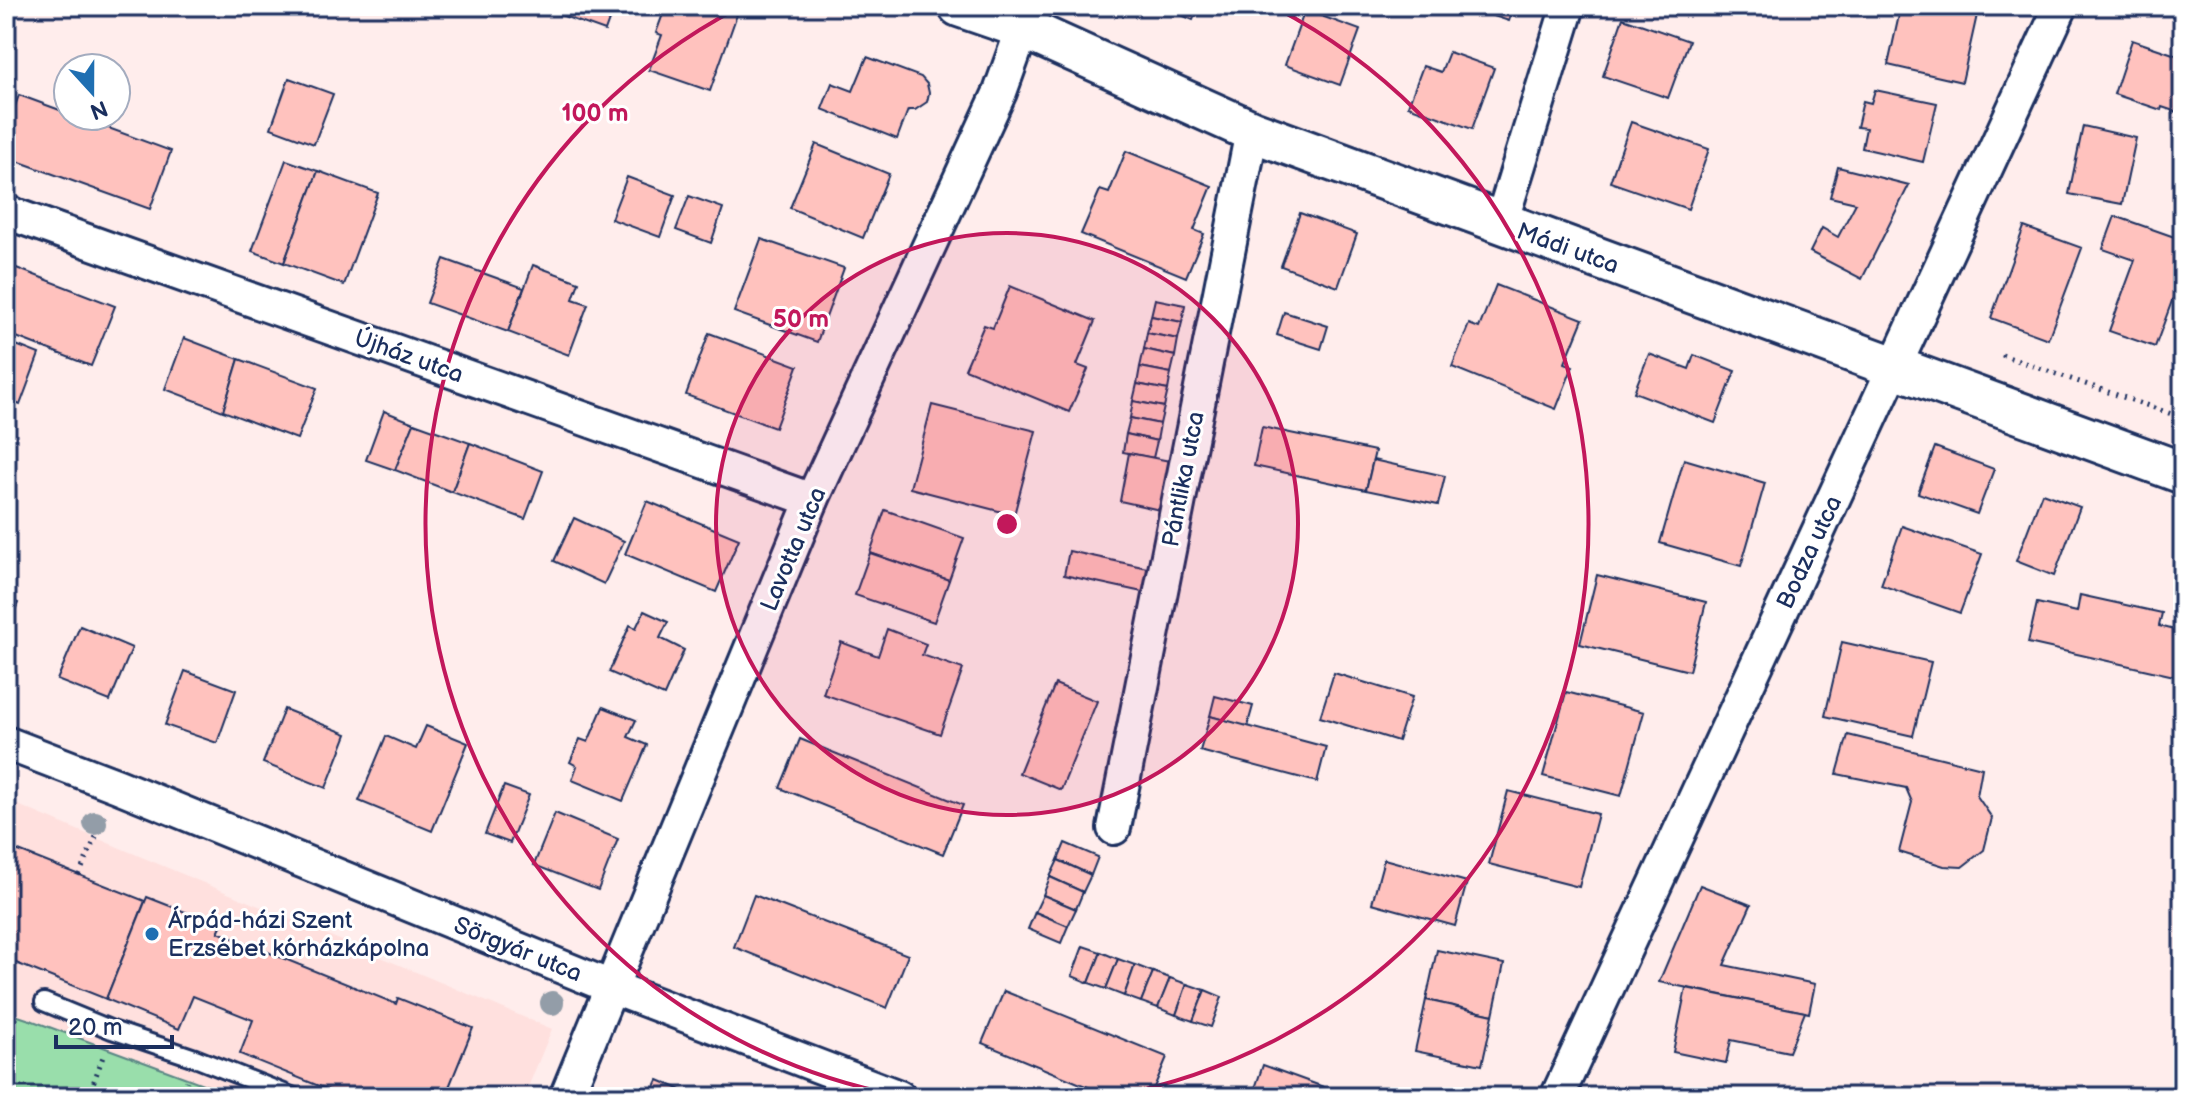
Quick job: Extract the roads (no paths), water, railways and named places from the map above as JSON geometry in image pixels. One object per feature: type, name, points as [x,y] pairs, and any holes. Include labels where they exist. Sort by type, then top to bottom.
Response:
[{"type":"street","name":"Mádi utca","points":[[959,6],[1027,17],[1252,131],[2183,473]]},
{"type":"street","points":[[1501,223],[1568,6]]},
{"type":"street","name":"Bodza utca","points":[[1557,1097],[2061,6]]},
{"type":"street","name":"Lavotta utca","points":[[566,1097],[812,500],[1000,92],[1027,17]]},
{"type":"street","name":"Pántlika utca","points":[[1114,828],[1252,131]]},
{"type":"street","name":"Újház utca","points":[[6,212],[812,500]]},
{"type":"street","name":"Sörgyár utca","points":[[6,743],[611,987],[899,1097]]},
{"type":"lane","points":[[44,1002],[294,1097]]},
{"type":"place","name":"Árpád-házi Szent Erzsébet kórházkápolna","points":[[152,934]]}]
